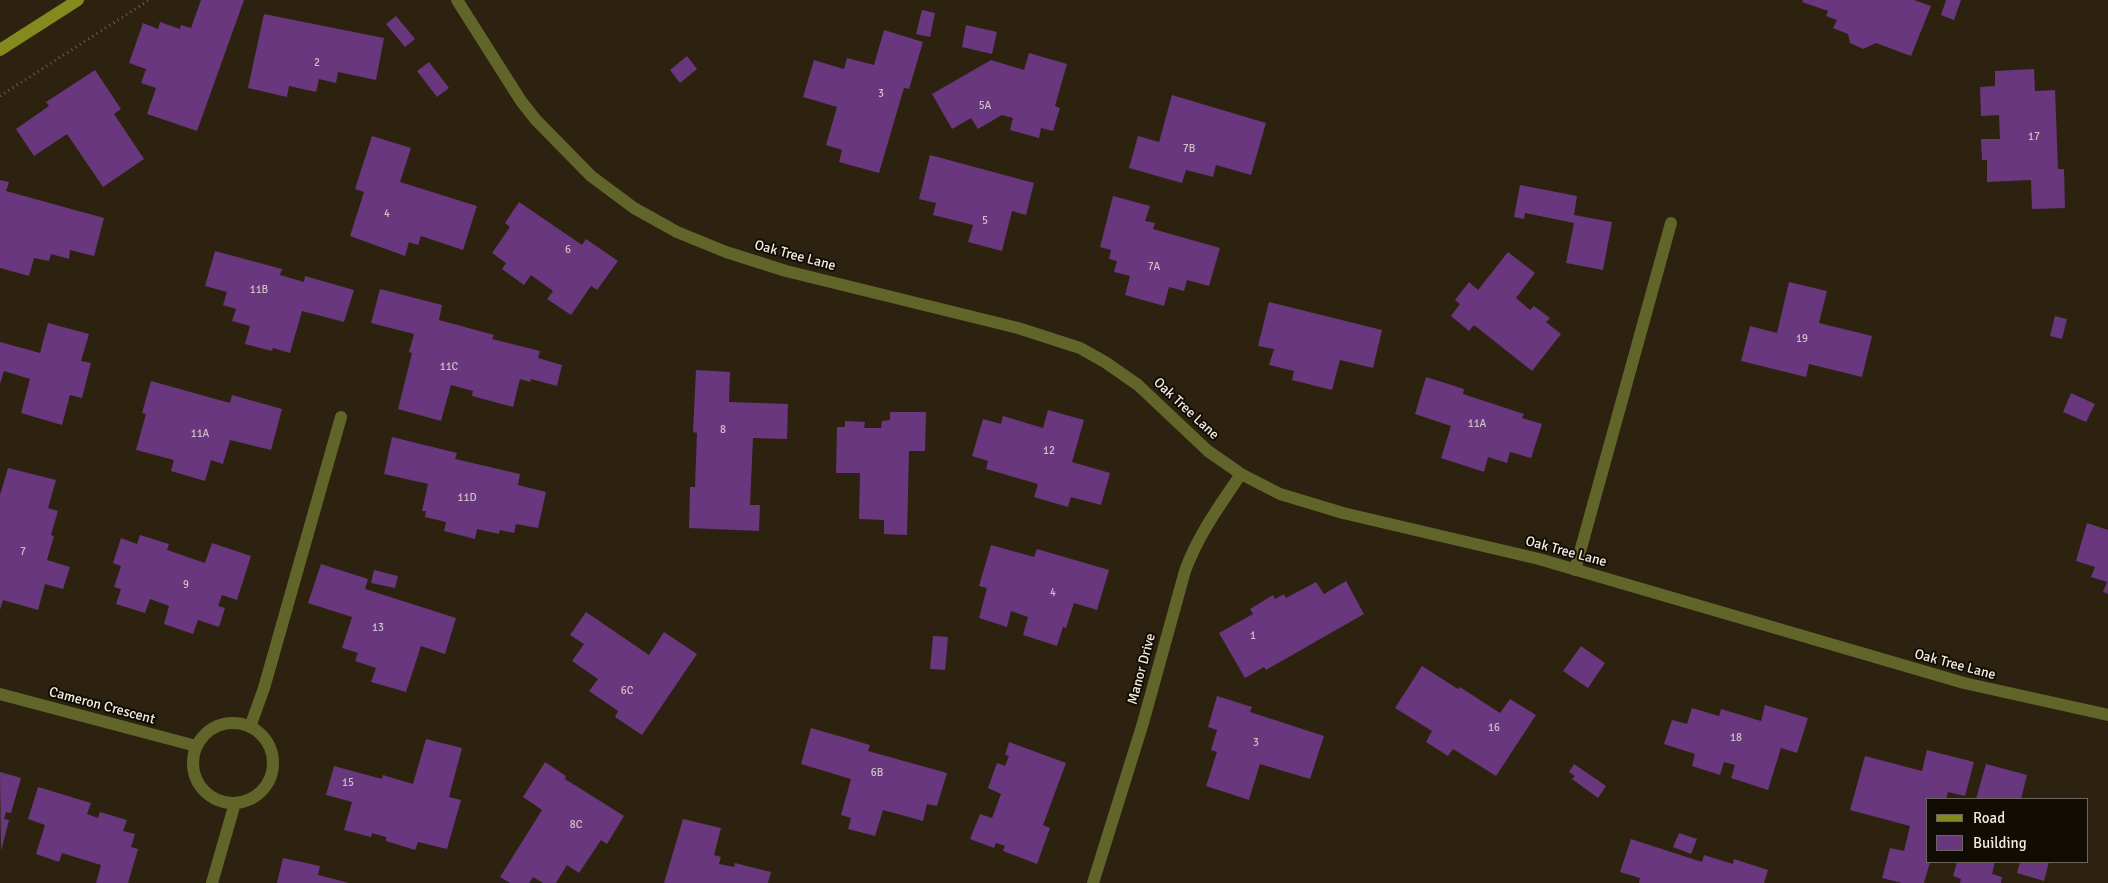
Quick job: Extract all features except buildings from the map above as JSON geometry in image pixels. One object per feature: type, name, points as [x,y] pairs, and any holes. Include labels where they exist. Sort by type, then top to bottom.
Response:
[{"type":"main road","points":[[0,50],[78,0]]},
{"type":"street","name":"Oak Tree Lane","points":[[457,0],[521,101],[536,120],[591,176],[634,208],[677,232],[726,252],[786,271],[1010,326],[1080,348],[1131,379],[1154,399],[1193,439],[1242,474],[1280,494],[1322,508],[1453,538],[1576,570],[1924,672],[2006,694],[2108,715]]},
{"type":"street","points":[[1576,570],[1671,223]]},
{"type":"street","points":[[250,727],[264,688],[341,417]]},
{"type":"street","name":"Manor Drive","points":[[1093,883],[1143,723],[1187,565],[1209,522],[1242,474]]},
{"type":"street","name":"Cameron Crescent","points":[[0,694],[196,746]]},
{"type":"street","points":[[226,723],[250,727],[262,734],[270,746],[273,757],[272,771],[268,784],[259,794],[246,801],[235,803],[221,801],[209,795],[199,784],[195,775],[193,760],[196,746],[204,735],[226,723]]},
{"type":"street","points":[[212,883],[235,803]]},
{"type":"path","points":[[0,96],[149,0]]}]
